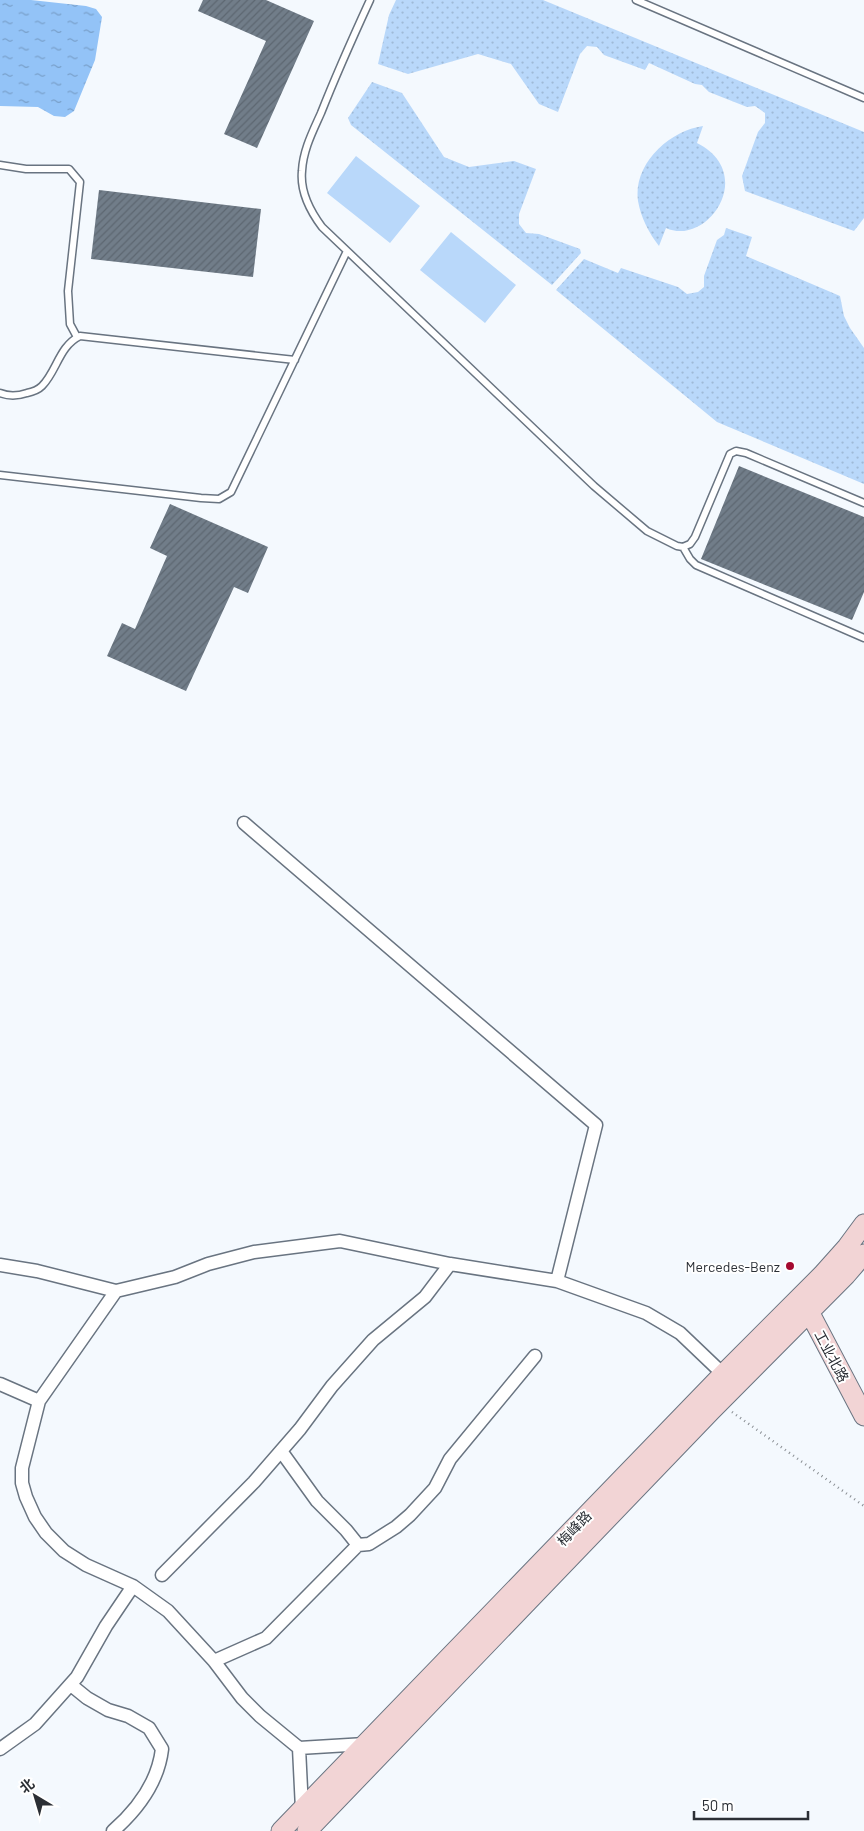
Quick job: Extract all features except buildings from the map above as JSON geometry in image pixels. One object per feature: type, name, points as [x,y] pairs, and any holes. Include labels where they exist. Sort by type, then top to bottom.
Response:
[{"type":"main road","name":"梅峰路","points":[[307,1831],[711,1410],[805,1305],[864,1224]]},
{"type":"main road","name":"梅峰路","points":[[281,1831],[723,1374],[805,1305],[846,1275],[864,1254]]},
{"type":"main road","name":"工业北路","points":[[805,1305],[864,1416]]},
{"type":"street","points":[[244,823],[596,1125],[557,1281]]},
{"type":"street","points":[[0,1265],[37,1271],[116,1291],[175,1277],[208,1264],[254,1252],[340,1241],[450,1264],[557,1281],[646,1313],[680,1333],[723,1374]]},
{"type":"street","points":[[162,1575],[254,1482],[300,1429],[332,1386],[372,1340],[425,1297],[450,1264]]},
{"type":"street","points":[[116,1291],[39,1401],[22,1468],[22,1483],[35,1517],[46,1533],[64,1551],[86,1565],[133,1586],[168,1611],[214,1661],[242,1698],[260,1716],[299,1748],[365,1744]]},
{"type":"street","points":[[214,1661],[266,1638],[358,1546],[369,1544],[410,1515],[435,1488],[450,1459],[535,1356]]},
{"type":"street","points":[[0,1384],[39,1401]]},
{"type":"street","points":[[281,1451],[317,1501],[346,1530],[358,1546]]},
{"type":"street","points":[[0,1749],[35,1724],[77,1677],[106,1626],[133,1586]]},
{"type":"street","points":[[71,1684],[86,1698],[108,1710],[128,1716],[149,1728],[162,1749],[154,1781],[136,1808],[114,1831]]},
{"type":"street","points":[[299,1748],[302,1809]]},
{"type":"lane","points":[[370,0],[335,77],[304,154],[301,172],[306,199],[322,227],[594,486],[647,531],[677,546],[683,547],[690,544],[695,537],[730,454],[736,451],[746,453],[864,503]]},
{"type":"lane","points":[[636,0],[864,98]]},
{"type":"lane","points":[[0,165],[26,169],[69,169],[80,182],[68,291],[70,324],[77,337]]},
{"type":"lane","points":[[0,475],[219,499],[231,492],[347,251]]},
{"type":"lane","points":[[0,393],[7,396],[19,396],[42,386],[67,346],[80,336],[294,360]]},
{"type":"lane","points":[[683,547],[696,565],[864,638]]},
{"type":"path","points":[[729,1410],[864,1506]]},
{"type":"shaded area","points":[[396,0],[543,0],[864,132],[864,218],[854,231],[745,191],[742,176],[758,132],[765,123],[765,113],[755,106],[747,107],[709,92],[702,85],[695,84],[649,63],[645,70],[604,55],[597,47],[587,46],[580,54],[558,112],[539,104],[511,64],[478,54],[408,74],[378,64],[389,15]]},
{"type":"shaded area","points":[[372,82],[402,93],[444,157],[469,167],[514,161],[536,169],[519,214],[519,224],[526,233],[539,234],[580,249],[581,253],[552,285],[351,125],[348,118]]},
{"type":"shaded area","points":[[703,126],[697,143],[715,156],[724,172],[725,189],[720,204],[710,218],[697,227],[682,231],[666,228],[659,246],[646,225],[639,207],[638,187],[641,174],[647,162],[666,142],[690,129]]},
{"type":"shaded area","points":[[356,156],[420,206],[390,243],[327,193]]},
{"type":"shaded area","points":[[726,228],[752,237],[746,256],[840,296],[844,316],[864,348],[864,484],[717,422],[556,290],[584,259],[618,273],[621,268],[678,287],[687,294],[698,292],[704,287],[704,276],[717,240],[724,235]]},
{"type":"shaded area","points":[[451,232],[516,285],[485,323],[420,270]]},
{"type":"water","points":[[0,0],[31,0],[86,6],[96,9],[102,17],[95,60],[74,111],[65,117],[54,116],[38,107],[0,106]]},
{"type":"place","name":"Mercedes-Benz","points":[[790,1266]]}]
